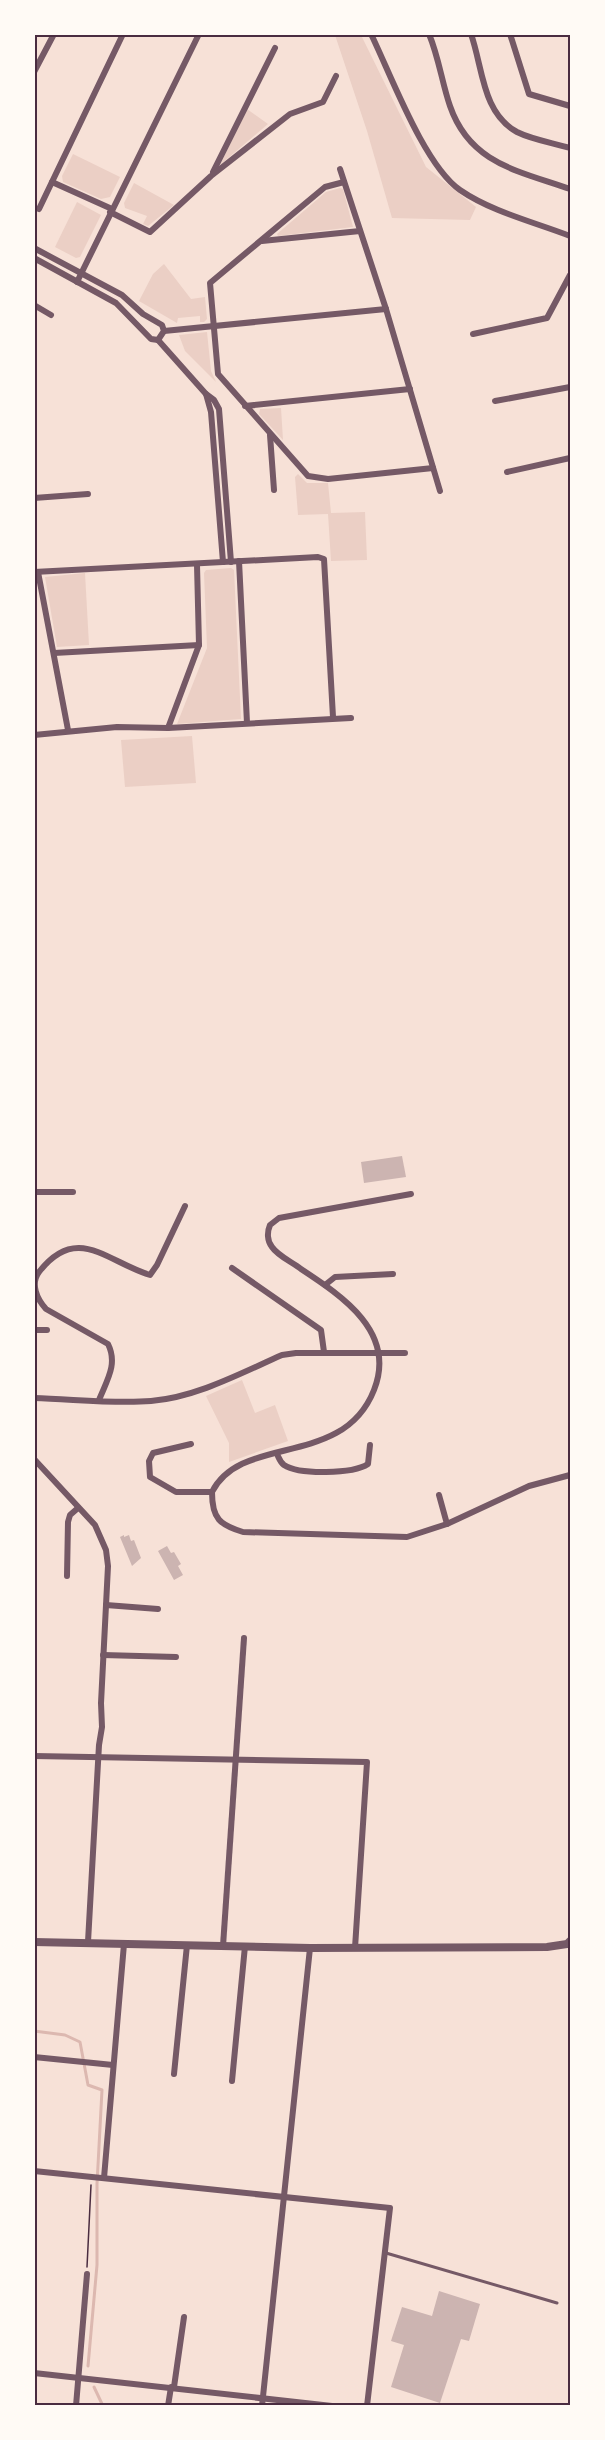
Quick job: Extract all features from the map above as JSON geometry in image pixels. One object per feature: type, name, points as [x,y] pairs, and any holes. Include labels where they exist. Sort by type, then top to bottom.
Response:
[{"type":"street","points":[[35,69],[54,34]]},
{"type":"street","points":[[39,209],[123,34]]},
{"type":"street","points":[[77,282],[199,34]]},
{"type":"street","points":[[371,34],[430,157],[458,188],[483,203],[570,236]]},
{"type":"street","points":[[429,34],[450,106],[470,144],[508,168],[570,189]]},
{"type":"street","points":[[471,34],[494,111],[506,124],[519,133],[570,148]]},
{"type":"street","points":[[510,34],[530,94],[570,106]]},
{"type":"street","points":[[211,176],[275,48]]},
{"type":"street","points":[[52,182],[150,232],[211,176],[290,114],[323,102],[336,76]]},
{"type":"street","points":[[340,169],[386,309],[440,491]]},
{"type":"street","points":[[344,182],[326,187],[210,283],[218,374],[270,435],[312,478],[328,479],[433,468]]},
{"type":"street","points":[[260,241],[360,231]]},
{"type":"street","points":[[34,248],[122,295],[143,314],[162,326],[164,331]]},
{"type":"street","points":[[34,258],[116,303],[151,339],[158,340],[206,394],[211,412],[227,562]]},
{"type":"street","points":[[473,334],[547,318],[570,274]]},
{"type":"street","points":[[34,305],[51,315]]},
{"type":"street","points":[[164,331],[386,309]]},
{"type":"street","points":[[158,340],[164,331]]},
{"type":"street","points":[[495,402],[570,387]]},
{"type":"street","points":[[245,406],[410,389]]},
{"type":"street","points":[[270,435],[274,490]]},
{"type":"street","points":[[507,472],[570,458]]},
{"type":"street","points":[[34,498],[88,494]]},
{"type":"street","points":[[68,730],[36,572],[318,557],[324,559],[333,717]]},
{"type":"street","points":[[239,561],[247,723]]},
{"type":"street","points":[[168,728],[199,645],[197,565]]},
{"type":"street","points":[[54,653],[199,645]]},
{"type":"street","points":[[34,735],[117,727],[168,728],[333,717],[351,718]]},
{"type":"street","points":[[34,1192],[73,1192]]},
{"type":"street","points":[[411,1194],[279,1218],[273,1222],[268,1234],[271,1246],[350,1304],[365,1321],[375,1338],[379,1354],[375,1388],[365,1409],[350,1426],[330,1437],[242,1463],[228,1472],[212,1492],[215,1513],[224,1526],[243,1532],[407,1538],[447,1524],[529,1486],[570,1475]]},
{"type":"street","points":[[99,1400],[113,1368],[113,1354],[108,1344],[46,1310],[35,1290],[37,1275],[54,1256],[63,1250],[82,1247],[94,1249],[150,1275],[185,1206]]},
{"type":"street","points":[[232,1268],[321,1330],[324,1352]]},
{"type":"street","points":[[325,1285],[335,1277],[393,1274]]},
{"type":"street","points":[[34,1330],[47,1330]]},
{"type":"street","points":[[34,1398],[150,1401],[205,1388],[282,1355],[324,1352],[405,1353]]},
{"type":"street","points":[[191,1444],[153,1452],[149,1461],[150,1477],[176,1492],[212,1492]]},
{"type":"street","points":[[277,1454],[281,1463],[290,1468],[310,1471],[349,1471],[368,1464],[370,1444]]},
{"type":"street","points":[[34,1459],[95,1526],[106,1550],[108,1566],[102,1727],[98,1758],[87,1942]]},
{"type":"street","points":[[439,1495],[447,1524]]},
{"type":"street","points":[[67,1576],[68,1522],[70,1515],[78,1508]]},
{"type":"street","points":[[106,1605],[158,1609]]},
{"type":"street","points":[[223,1946],[244,1638]]},
{"type":"street","points":[[103,1655],[176,1658]]},
{"type":"street","points":[[34,1756],[367,1762],[355,1948]]},
{"type":"street","points":[[34,1942],[355,1948],[547,1947],[567,1944],[570,1941]]},
{"type":"street","points":[[102,2178],[124,1944]]},
{"type":"street","points":[[174,2074],[187,1946]]},
{"type":"street","points":[[232,2081],[245,1946]]},
{"type":"street","points":[[261,2406],[310,1948]]},
{"type":"street","points":[[34,2057],[113,2065]]},
{"type":"street","points":[[34,2172],[390,2208],[367,2406]]},
{"type":"street","points":[[76,2406],[87,2274]]},
{"type":"street","points":[[168,2406],[184,2317]]},
{"type":"street","points":[[34,2373],[332,2406]]},
{"type":"lane","points":[[384,2252],[556,2304]]},
{"type":"path","points":[[87,2274],[91,2178]]},
{"type":"shaded area","points":[[335,35],[361,35],[426,167],[476,207],[470,220],[392,218],[367,131]]},
{"type":"shaded area","points":[[247,109],[268,124],[220,165]]},
{"type":"shaded area","points":[[73,154],[120,177],[110,197],[101,199],[63,182],[62,176]]},
{"type":"shaded area","points":[[134,183],[174,205],[148,226],[143,224],[147,216],[125,208],[124,203]]},
{"type":"shaded area","points":[[343,189],[353,227],[278,236],[277,234],[326,192]]},
{"type":"shaded area","points":[[77,202],[101,215],[80,257],[76,258],[55,247]]},
{"type":"shaded area","points":[[164,264],[191,299],[205,297],[207,319],[204,322],[200,322],[200,316],[178,318],[177,323],[139,301],[153,274]]},
{"type":"shaded area","points":[[207,332],[211,371],[216,382],[185,351],[179,335]]},
{"type":"shaded area","points":[[281,408],[283,440],[259,414],[260,409]]},
{"type":"shaded area","points":[[298,474],[307,483],[328,483],[331,513],[365,512],[367,560],[331,561],[328,514],[298,515],[295,477]]},
{"type":"shaded area","points":[[231,568],[234,570],[241,719],[177,724],[207,648],[204,573],[206,570]]},
{"type":"shaded area","points":[[85,573],[89,645],[57,647],[45,577]]},
{"type":"shaded area","points":[[192,736],[196,783],[125,787],[121,740]]},
{"type":"shaded area","points":[[242,1380],[255,1413],[275,1405],[288,1441],[229,1462],[229,1443],[206,1396]]},
{"type":"building","points":[[402,1156],[406,1177],[364,1183],[361,1162]]},
{"type":"building","points":[[124,1535],[124,1537],[129,1535],[131,1541],[134,1540],[141,1558],[132,1566],[120,1537]]},
{"type":"building","points":[[167,1546],[171,1553],[174,1552],[181,1564],[178,1566],[183,1575],[174,1580],[158,1551]]},
{"type":"building","points":[[439,2291],[480,2304],[469,2341],[461,2339],[440,2403],[391,2387],[404,2345],[391,2341],[402,2307],[432,2316]]},
{"type":"waterway","points":[[34,2031],[65,2035],[80,2042],[88,2085],[102,2090],[97,2184],[97,2265],[88,2366]]},
{"type":"waterway","points":[[94,2387],[103,2406]]}]
